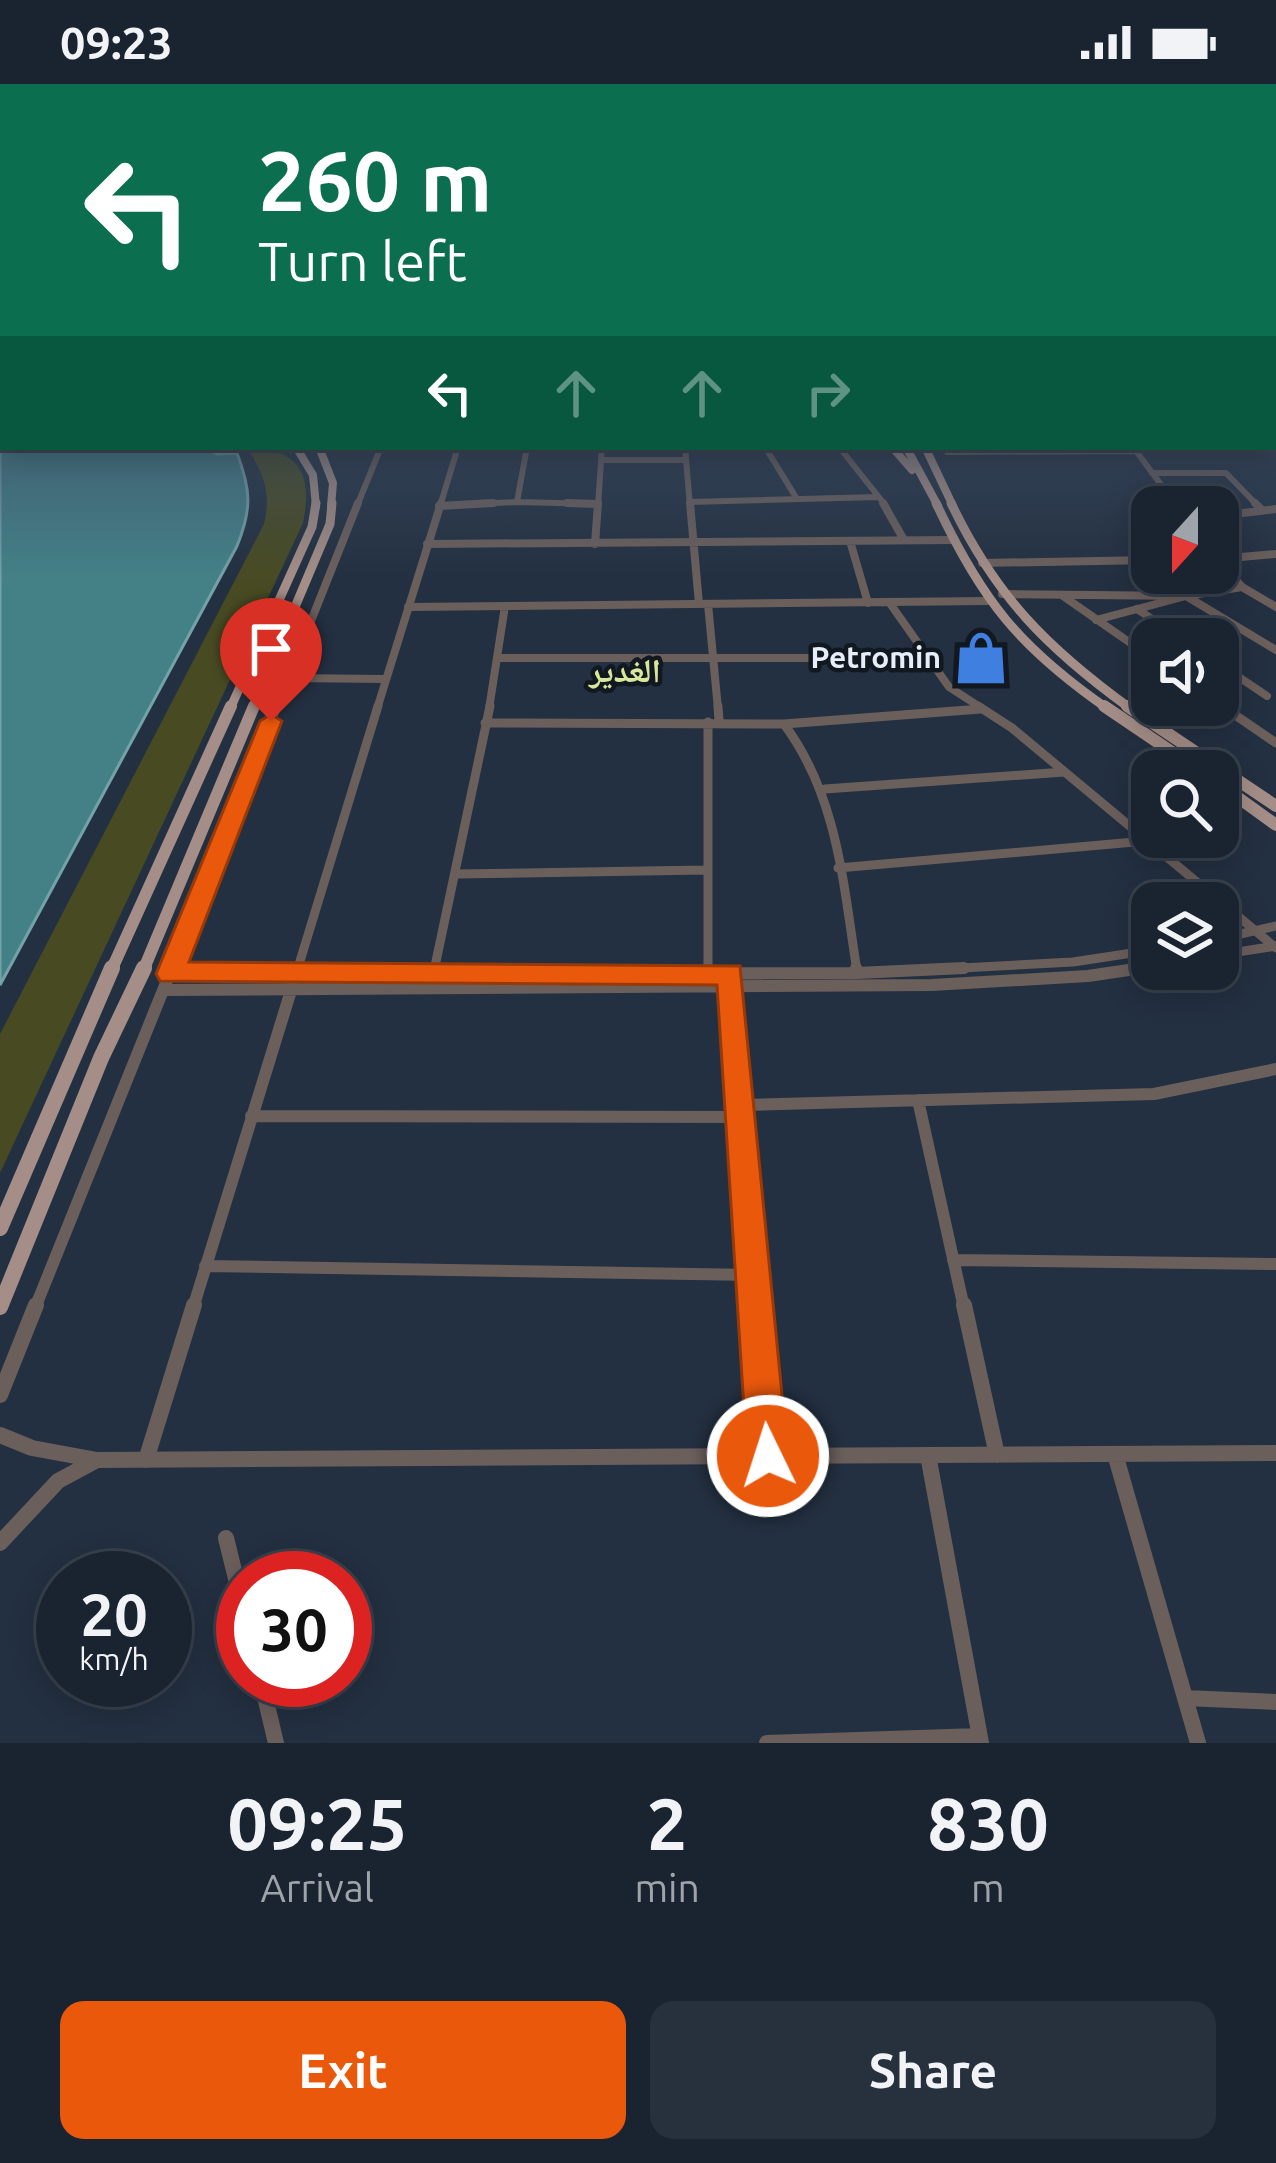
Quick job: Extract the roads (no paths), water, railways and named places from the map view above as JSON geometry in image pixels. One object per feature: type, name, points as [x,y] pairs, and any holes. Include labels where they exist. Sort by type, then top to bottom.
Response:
[{"type":"main road","points":[[0,1228],[63,1076],[315,520],[317,488],[299,450]]},
{"type":"main road","points":[[0,1307],[101,1058],[143,970],[330,524],[333,483],[320,450]]},
{"type":"main road","points":[[894,450],[936,506]]},
{"type":"main road","points":[[908,450],[988,602],[1043,658],[1171,750]]},
{"type":"main road","points":[[926,450],[1001,593],[1067,660],[1276,806]]},
{"type":"main road","points":[[1239,798],[1276,824]]},
{"type":"street","points":[[0,1395],[380,450]]},
{"type":"street","points":[[146,1460],[457,450]]},
{"type":"street","points":[[517,502],[526,450]]},
{"type":"street","points":[[595,544],[602,450]]},
{"type":"street","points":[[685,450],[693,542],[712,661],[714,722],[705,870],[708,974]]},
{"type":"street","points":[[767,450],[797,499]]},
{"type":"street","points":[[841,450],[904,540]]},
{"type":"street","points":[[947,452],[1000,450]]},
{"type":"street","points":[[1135,450],[1162,486]]},
{"type":"street","points":[[601,460],[686,460]]},
{"type":"street","points":[[1152,473],[1226,473],[1262,510]]},
{"type":"street","points":[[689,502],[878,497]]},
{"type":"street","points":[[439,506],[598,504]]},
{"type":"street","points":[[1239,513],[1276,508]]},
{"type":"street","points":[[427,544],[954,540]]},
{"type":"street","points":[[850,541],[868,602]]},
{"type":"street","points":[[1239,557],[1276,554]]},
{"type":"street","points":[[982,563],[1131,560]]},
{"type":"street","points":[[1239,584],[1276,607]]},
{"type":"street","points":[[1096,620],[1242,587]]},
{"type":"street","points":[[1001,593],[1186,596],[1276,650]]},
{"type":"street","points":[[1060,594],[1131,644]]},
{"type":"street","points":[[889,602],[949,687],[1012,728],[1131,828]]},
{"type":"street","points":[[407,607],[988,602]]},
{"type":"street","points":[[433,975],[500,658],[505,606]]},
{"type":"street","points":[[1137,609],[1150,618]]},
{"type":"street","points":[[500,658],[926,658]]},
{"type":"street","points":[[1239,677],[1267,696]]},
{"type":"street","points":[[288,678],[385,680]]},
{"type":"street","points":[[484,723],[784,724],[981,709]]},
{"type":"street","points":[[1239,717],[1276,743]]},
{"type":"street","points":[[784,724],[803,746],[825,789],[857,974]]},
{"type":"street","points":[[825,789],[1064,772]]},
{"type":"street","points":[[838,868],[1131,842]]},
{"type":"street","points":[[1168,858],[1276,947]]},
{"type":"street","points":[[456,874],[705,870]]},
{"type":"street","points":[[1239,936],[1276,926]]},
{"type":"street","points":[[1239,952],[1276,947]]},
{"type":"street","points":[[170,974],[708,974],[731,981],[1073,962],[1131,953]]},
{"type":"street","points":[[164,990],[731,981],[954,984],[1131,969]]},
{"type":"street","points":[[731,981],[768,1456]]},
{"type":"street","points":[[251,1117],[741,1111],[918,1100],[1154,1094],[1276,1070]]},
{"type":"street","points":[[918,1100],[997,1455]]},
{"type":"street","points":[[953,1260],[1276,1264]]},
{"type":"street","points":[[206,1266],[754,1275]]},
{"type":"street","points":[[0,1435],[32,1448],[97,1460],[1276,1453]]},
{"type":"street","points":[[1114,1454],[1198,1743]]},
{"type":"street","points":[[767,1743],[980,1739],[928,1456]]},
{"type":"street","points":[[0,1543],[58,1481],[97,1460]]},
{"type":"street","points":[[226,1538],[229,1551]]},
{"type":"street","points":[[1185,1698],[1276,1702]]},
{"type":"street","points":[[267,1707],[276,1743]]},
{"type":"place","name":"Petromin","points":[[981,658]]},
{"type":"district","name":"الغدير","points":[[625,670]]}]
